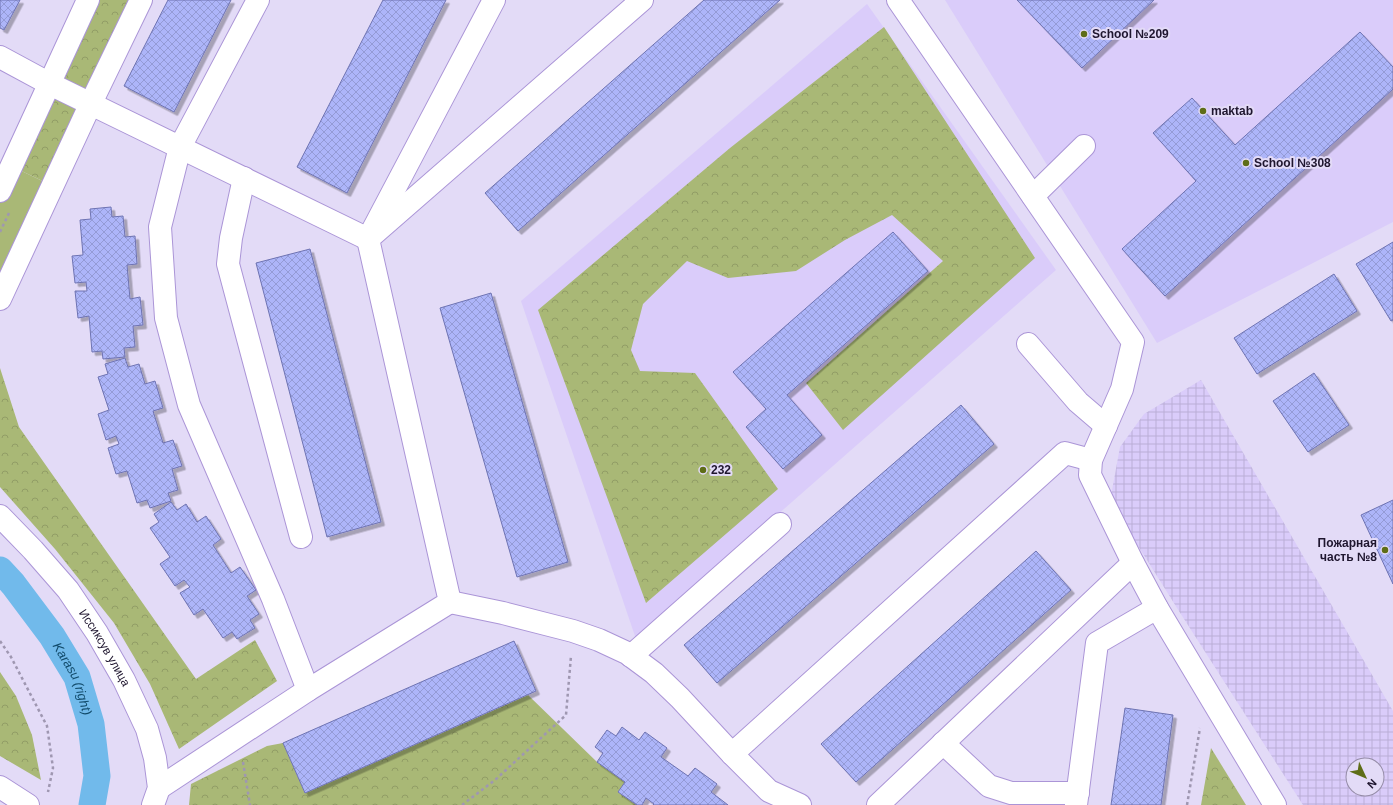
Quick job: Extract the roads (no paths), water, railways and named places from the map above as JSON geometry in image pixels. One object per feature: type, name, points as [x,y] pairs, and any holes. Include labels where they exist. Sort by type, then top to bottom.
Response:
[{"type":"street","points":[[0,191],[88,0]]},
{"type":"street","points":[[0,299],[91,103],[141,0]]},
{"type":"street","points":[[258,0],[180,147],[160,227],[166,318],[189,405],[273,599],[308,690]]},
{"type":"street","points":[[450,602],[368,239],[494,0]]},
{"type":"street","points":[[368,239],[642,0]]},
{"type":"street","points":[[898,0],[1133,342],[1122,389],[1091,460],[1090,475],[1132,563],[1157,608],[1275,805]]},
{"type":"street","points":[[0,57],[50,84],[368,239]]},
{"type":"street","points":[[1033,196],[1084,146]]},
{"type":"street","points":[[244,178],[228,264],[301,536]]},
{"type":"street","points":[[1028,344],[1078,402],[1106,426]]},
{"type":"street","points":[[732,754],[1065,453],[1091,460]]},
{"type":"street","name":"Иссиксув улица","points":[[0,516],[33,550],[68,590],[97,633],[124,680],[147,729],[155,758],[156,796]]},
{"type":"street","points":[[631,656],[780,524]]},
{"type":"street","points":[[878,805],[1132,563]]},
{"type":"street","points":[[156,796],[238,736],[308,690],[450,602],[503,613],[573,631],[627,653],[654,673],[680,698],[769,791],[800,805]]},
{"type":"street","points":[[942,743],[989,786],[1011,793],[1077,799],[1097,643],[1157,608]]},
{"type":"street","points":[[0,787],[38,801]]},
{"type":"waterway","name":"Karasu (right)","points":[[0,570],[13,584],[52,636],[77,677],[91,724],[97,776],[92,805]]},
{"type":"place","name":"School №209","points":[[1084,34]]},
{"type":"place","name":"maktab","points":[[1203,111]]},
{"type":"place","name":"School №308","points":[[1246,163]]},
{"type":"place","name":"232","points":[[703,470]]},
{"type":"place","name":"Пожарная часть №8","points":[[1385,550]]}]
